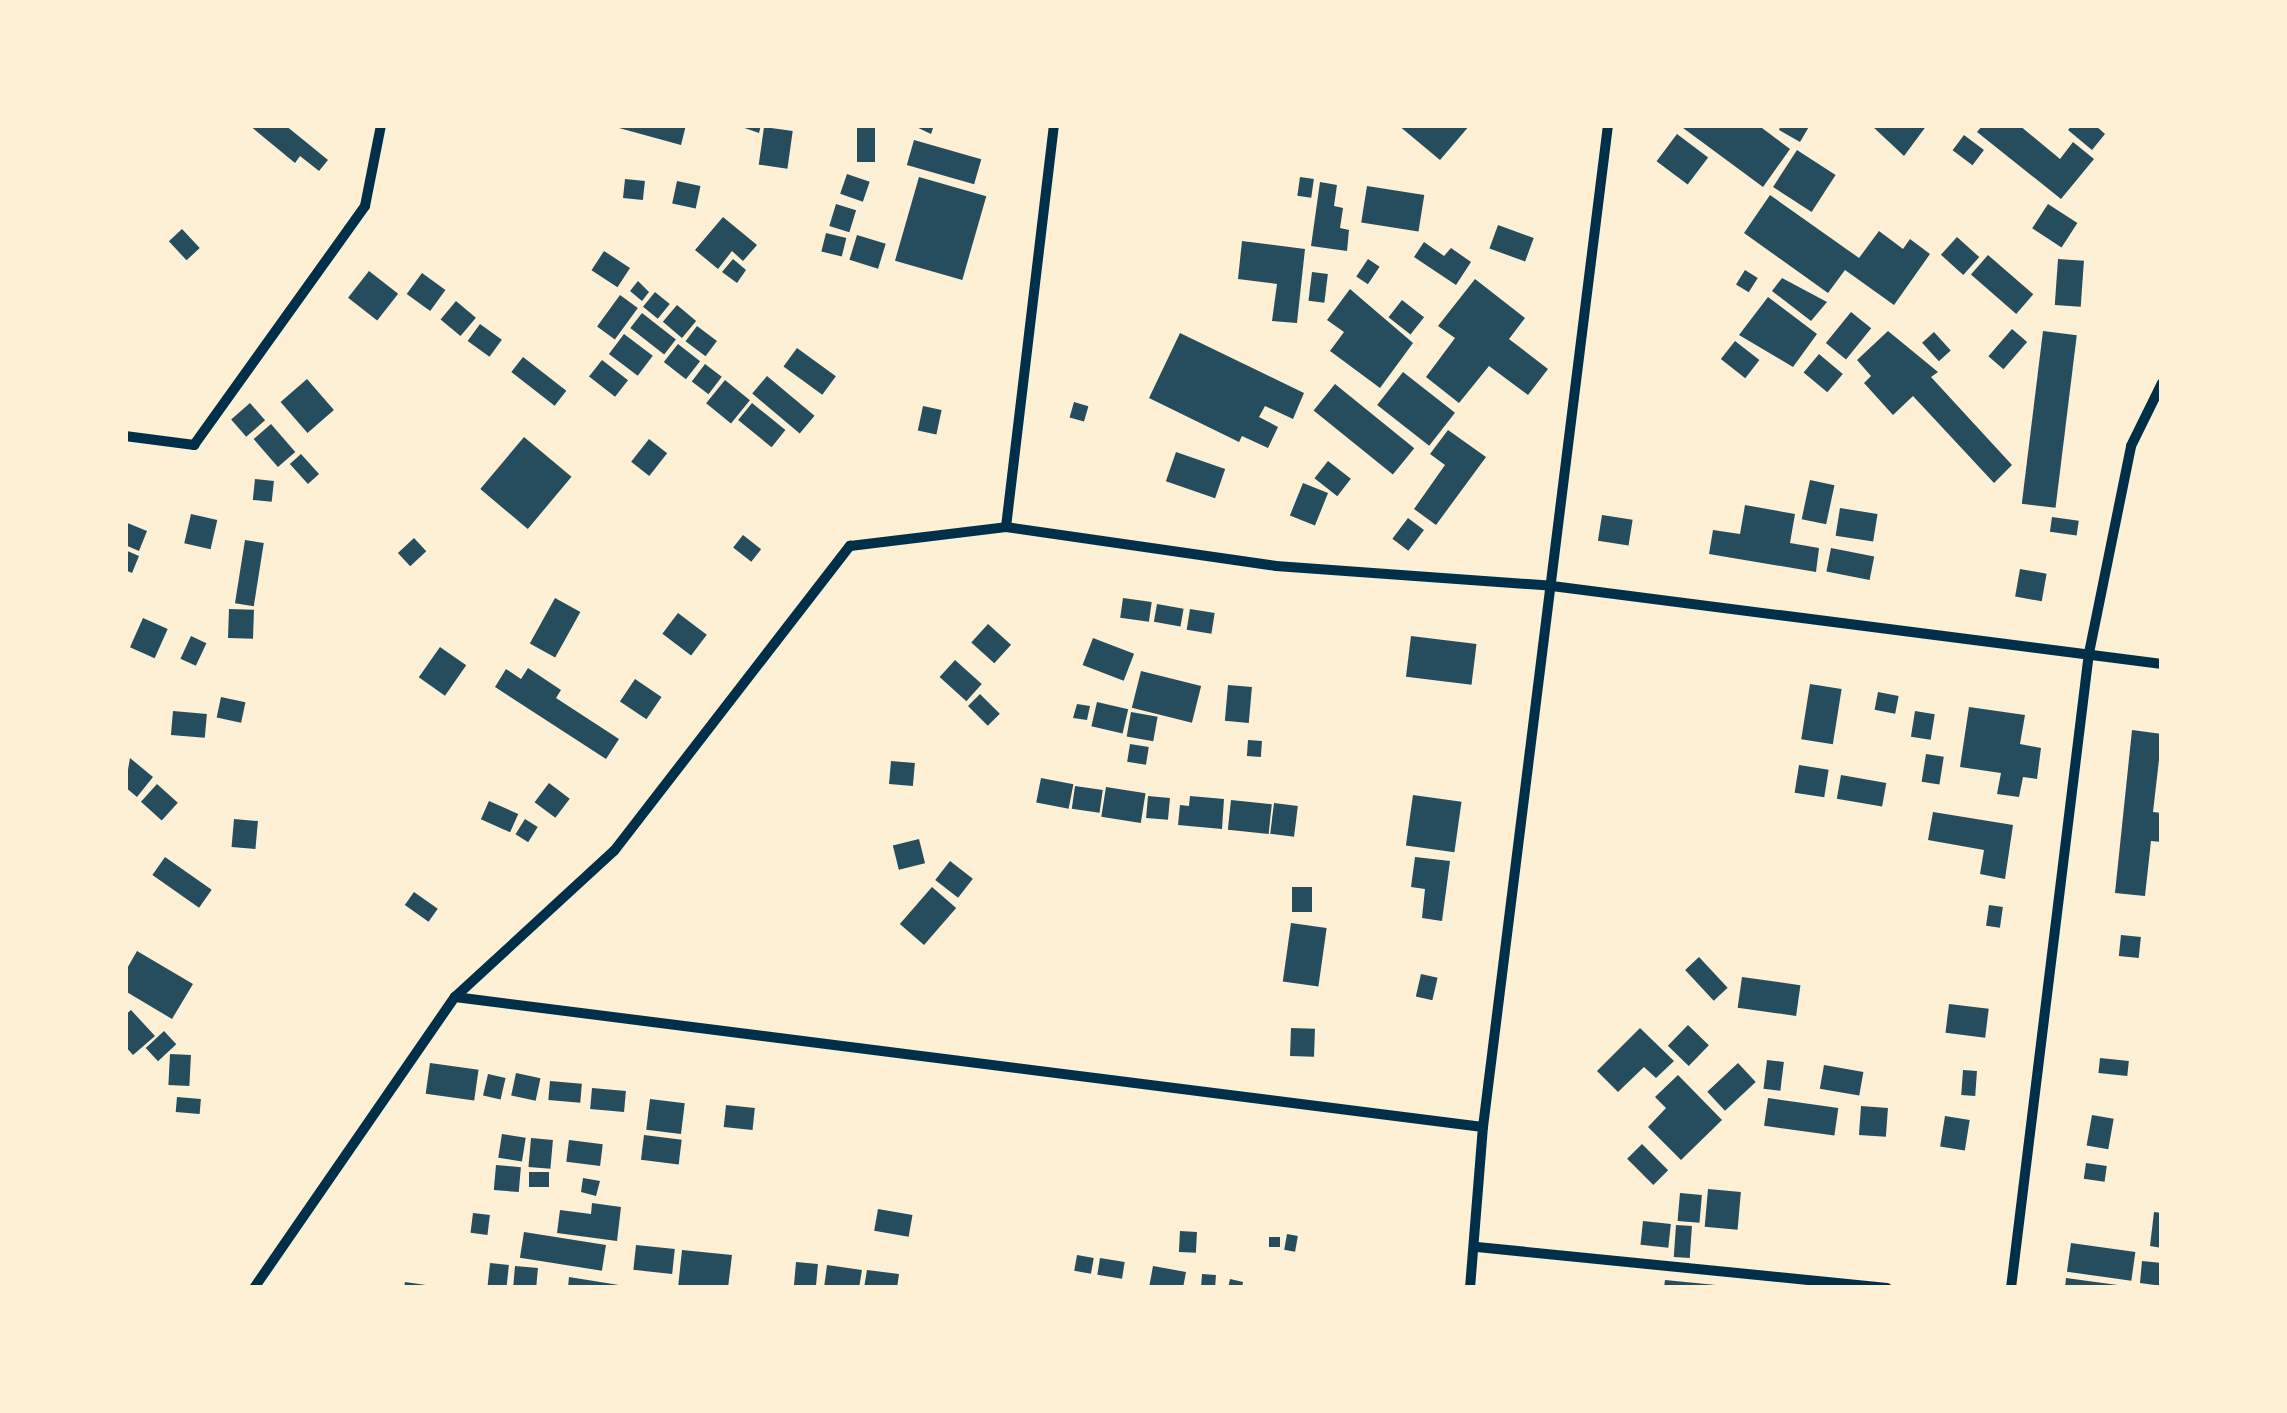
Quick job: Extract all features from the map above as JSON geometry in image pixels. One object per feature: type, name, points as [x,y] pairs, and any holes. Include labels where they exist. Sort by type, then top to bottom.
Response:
[{"type":"street","points":[[125,436],[194,446],[365,206],[381,125]]},
{"type":"street","points":[[1006,526],[1054,125]]},
{"type":"street","points":[[1470,1288],[1477,1247],[1483,1127],[1608,125]]},
{"type":"street","points":[[2011,1288],[2089,653],[2130,446],[2162,382]]},
{"type":"street","points":[[254,1288],[455,997],[614,851],[850,546],[1006,526],[1276,566],[1552,586],[2162,664]]},
{"type":"street","points":[[455,997],[1483,1127]]},
{"type":"street","points":[[1477,1247],[1887,1288]]},
{"type":"building","points":[[249,125],[285,125],[328,160],[319,171],[300,156],[295,163]]},
{"type":"building","points":[[608,125],[686,125],[681,145]]},
{"type":"building","points":[[736,125],[761,125],[759,133]]},
{"type":"building","points":[[857,125],[875,125],[875,162],[857,162]]},
{"type":"building","points":[[912,125],[934,125],[931,134]]},
{"type":"building","points":[[1398,125],[1470,125],[1440,160]]},
{"type":"building","points":[[1679,125],[1758,125],[1790,149],[1763,187]]},
{"type":"building","points":[[1781,125],[1810,125],[1800,142],[1779,130]]},
{"type":"building","points":[[1871,125],[1927,125],[1904,156]]},
{"type":"building","points":[[1983,125],[2019,125],[2060,159],[2073,142],[2094,159],[2061,199],[1977,132]]},
{"type":"building","points":[[2072,125],[2095,125],[2105,134],[2092,150],[2068,130]]},
{"type":"building","points":[[764,127],[793,131],[787,169],[759,165]]},
{"type":"building","points":[[1677,134],[1708,157],[1688,185],[1657,161]]},
{"type":"building","points":[[1964,135],[1984,150],[1973,165],[1953,150]]},
{"type":"building","points":[[914,140],[981,159],[974,184],[907,165]]},
{"type":"building","points":[[1797,150],[1836,175],[1812,212],[1773,187]]},
{"type":"building","points":[[847,174],[870,182],[863,202],[840,194]]},
{"type":"building","points":[[919,177],[986,196],[962,280],[895,261]]},
{"type":"building","points":[[1300,177],[1314,179],[1311,198],[1297,196]]},
{"type":"building","points":[[625,179],[645,181],[643,200],[623,198]]},
{"type":"building","points":[[677,181],[700,186],[696,208],[672,203]]},
{"type":"building","points":[[1320,182],[1337,185],[1334,206],[1343,208],[1340,228],[1349,230],[1347,251],[1311,246]]},
{"type":"building","points":[[1367,186],[1424,195],[1418,232],[1361,223]]},
{"type":"building","points":[[1770,195],[1859,258],[1879,231],[1903,249],[1910,239],[1930,254],[1894,305],[1845,270],[1828,293],[1744,233]]},
{"type":"building","points":[[836,204],[856,210],[849,232],[829,226]]},
{"type":"building","points":[[2048,204],[2077,223],[2062,247],[2032,228]]},
{"type":"building","points":[[723,217],[757,245],[743,261],[732,251],[718,269],[695,250]]},
{"type":"building","points":[[1498,225],[1534,238],[1525,261],[1489,248]]},
{"type":"building","points":[[182,229],[200,248],[187,260],[169,241]]},
{"type":"building","points":[[826,233],[846,238],[842,257],[821,251]]},
{"type":"building","points":[[857,235],[886,244],[878,269],[849,260]]},
{"type":"building","points":[[1957,237],[1979,257],[1963,275],[1941,255]]},
{"type":"building","points":[[1242,241],[1305,249],[1297,323],[1272,321],[1277,284],[1238,279]]},
{"type":"building","points":[[1424,242],[1444,256],[1451,248],[1471,262],[1456,285],[1414,257]]},
{"type":"building","points":[[604,251],[630,268],[617,287],[591,270]]},
{"type":"building","points":[[1988,255],[2033,294],[2016,314],[1971,275]]},
{"type":"building","points":[[733,259],[746,270],[737,283],[722,272]]},
{"type":"building","points":[[1368,259],[1380,267],[1368,284],[1356,276]]},
{"type":"building","points":[[2058,259],[2084,261],[2081,307],[2055,305]]},
{"type":"building","points":[[1745,270],[1758,278],[1749,292],[1736,284]]},
{"type":"building","points":[[369,271],[398,294],[377,321],[348,298]]},
{"type":"building","points":[[1312,272],[1328,274],[1324,303],[1308,301]]},
{"type":"building","points":[[422,273],[445,290],[430,311],[407,294]]},
{"type":"building","points":[[1782,278],[1827,302],[1811,321],[1772,291]]},
{"type":"building","points":[[1475,279],[1525,318],[1509,339],[1548,369],[1528,395],[1489,366],[1459,403],[1426,377],[1455,338],[1438,326]]},
{"type":"building","points":[[638,281],[649,292],[642,301],[630,291]]},
{"type":"building","points":[[1350,289],[1413,343],[1380,388],[1330,351],[1344,332],[1327,320]]},
{"type":"building","points":[[655,292],[670,304],[658,319],[643,307]]},
{"type":"building","points":[[620,295],[638,308],[615,339],[597,327]]},
{"type":"building","points":[[1768,297],[1817,334],[1793,367],[1739,335]]},
{"type":"building","points":[[1402,300],[1424,317],[1411,335],[1388,317]]},
{"type":"building","points":[[456,301],[476,318],[460,336],[441,319]]},
{"type":"building","points":[[677,305],[696,321],[682,338],[663,322]]},
{"type":"building","points":[[1851,312],[1871,328],[1846,359],[1826,343]]},
{"type":"building","points":[[642,313],[676,339],[664,354],[630,328]]},
{"type":"building","points":[[480,324],[502,340],[489,357],[468,341]]},
{"type":"building","points":[[697,326],[717,341],[706,356],[686,341]]},
{"type":"building","points":[[2012,329],[2027,342],[2003,369],[1988,356]]},
{"type":"building","points":[[1888,331],[1938,372],[1931,377],[2012,465],[1994,483],[1913,396],[1893,415],[1864,383],[1871,376],[1857,360]]},
{"type":"building","points":[[2043,331],[2077,335],[2056,508],[2022,504]]},
{"type":"building","points":[[1934,332],[1951,351],[1939,361],[1922,343]]},
{"type":"building","points":[[1180,333],[1304,393],[1293,419],[1265,406],[1259,417],[1278,427],[1268,448],[1242,436],[1239,442],[1149,398]]},
{"type":"building","points":[[624,334],[653,356],[638,376],[609,354]]},
{"type":"building","points":[[1735,341],[1759,360],[1745,378],[1721,359]]},
{"type":"building","points":[[678,344],[700,361],[686,379],[664,362]]},
{"type":"building","points":[[797,348],[836,376],[822,395],[783,367]]},
{"type":"building","points":[[1819,354],[1843,374],[1827,392],[1804,372]]},
{"type":"building","points":[[523,357],[566,391],[555,406],[511,372]]},
{"type":"building","points":[[602,360],[628,380],[615,397],[589,377]]},
{"type":"building","points":[[705,364],[722,377],[709,394],[692,382]]},
{"type":"building","points":[[1403,372],[1455,413],[1429,446],[1377,405]]},
{"type":"building","points":[[767,376],[814,416],[800,433],[752,394]]},
{"type":"building","points":[[307,379],[334,410],[307,433],[281,402]]},
{"type":"building","points":[[725,380],[750,400],[731,423],[706,403]]},
{"type":"building","points":[[1335,384],[1414,448],[1393,475],[1314,410]]},
{"type":"building","points":[[1074,402],[1088,406],[1084,422],[1070,417]]},
{"type":"building","points":[[250,403],[265,420],[246,437],[231,419]]},
{"type":"building","points":[[752,403],[785,430],[772,447],[738,420]]},
{"type":"building","points":[[923,406],[942,410],[936,434],[918,430]]},
{"type":"building","points":[[271,424],[295,452],[278,467],[254,439]]},
{"type":"building","points":[[1448,430],[1486,457],[1436,525],[1414,509],[1445,465],[1430,454]]},
{"type":"building","points":[[524,437],[571,477],[528,529],[480,489]]},
{"type":"building","points":[[649,439],[667,453],[649,476],[631,462]]},
{"type":"building","points":[[1176,452],[1225,469],[1215,498],[1166,481]]},
{"type":"building","points":[[301,454],[319,474],[308,484],[290,464]]},
{"type":"building","points":[[1328,461],[1351,479],[1337,496],[1314,478]]},
{"type":"building","points":[[255,479],[274,481],[272,502],[253,500]]},
{"type":"building","points":[[1810,480],[1834,485],[1826,524],[1802,519]]},
{"type":"building","points":[[1303,483],[1328,493],[1315,526],[1290,515]]},
{"type":"building","points":[[1745,505],[1795,514],[1790,543],[1819,548],[1816,572],[1709,554],[1713,530],[1740,534]]},
{"type":"building","points":[[1840,508],[1878,514],[1873,542],[1836,536]]},
{"type":"building","points":[[191,514],[217,520],[211,549],[184,543]]},
{"type":"building","points":[[1602,515],[1633,520],[1629,546],[1598,541]]},
{"type":"building","points":[[2052,517],[2079,521],[2077,536],[2050,532]]},
{"type":"building","points":[[1408,518],[1424,530],[1408,551],[1392,539]]},
{"type":"building","points":[[125,522],[147,531],[139,551],[125,545]]},
{"type":"building","points":[[743,535],[761,549],[751,562],[733,548]]},
{"type":"building","points":[[414,538],[426,551],[410,566],[398,553]]},
{"type":"building","points":[[245,540],[264,543],[254,606],[235,603]]},
{"type":"building","points":[[1831,548],[1874,556],[1870,580],[1826,572]]},
{"type":"building","points":[[125,550],[139,556],[132,573],[125,570]]},
{"type":"building","points":[[2020,569],[2047,574],[2042,601],[2015,597]]},
{"type":"building","points":[[555,598],[580,612],[555,658],[530,643]]},
{"type":"building","points":[[1123,598],[1152,602],[1149,622],[1120,618]]},
{"type":"building","points":[[1157,604],[1184,609],[1180,626],[1154,622]]},
{"type":"building","points":[[229,609],[254,610],[253,639],[228,638]]},
{"type":"building","points":[[1190,609],[1215,613],[1211,634],[1187,630]]},
{"type":"building","points":[[678,613],[707,635],[691,655],[662,634]]},
{"type":"building","points":[[143,618],[168,629],[155,658],[130,647]]},
{"type":"building","points":[[988,624],[1011,645],[994,663],[971,643]]},
{"type":"building","points":[[191,636],[206,643],[196,666],[180,659]]},
{"type":"building","points":[[1411,636],[1477,644],[1472,685],[1406,677]]},
{"type":"building","points":[[1093,638],[1134,654],[1124,681],[1083,665]]},
{"type":"building","points":[[440,647],[466,665],[445,696],[419,677]]},
{"type":"building","points":[[955,660],[982,684],[966,701],[940,677]]},
{"type":"building","points":[[528,668],[561,690],[556,698],[619,739],[606,759],[495,687],[506,669],[521,679]]},
{"type":"building","points":[[1141,671],[1201,686],[1192,723],[1132,708]]},
{"type":"building","points":[[635,679],[662,697],[646,719],[620,701]]},
{"type":"building","points":[[1810,684],[1842,689],[1833,744],[1801,739]]},
{"type":"building","points":[[1228,685],[1252,687],[1249,723],[1225,721]]},
{"type":"building","points":[[1878,692],[1899,696],[1895,714],[1875,710]]},
{"type":"building","points":[[980,694],[1000,714],[988,726],[968,706]]},
{"type":"building","points":[[221,697],[245,702],[241,723],[217,718]]},
{"type":"building","points":[[1097,702],[1128,709],[1123,734],[1091,726]]},
{"type":"building","points":[[1077,704],[1090,706],[1087,720],[1073,718]]},
{"type":"building","points":[[1969,707],[2025,715],[2020,744],[2041,748],[2037,779],[2023,777],[2019,797],[1997,794],[2001,773],[1960,767]]},
{"type":"building","points":[[173,711],[207,714],[205,738],[171,735]]},
{"type":"building","points":[[1915,711],[1935,714],[1931,740],[1911,737]]},
{"type":"building","points":[[1131,712],[1158,717],[1153,741],[1127,737]]},
{"type":"building","points":[[2132,730],[2162,734],[2153,812],[2162,813],[2162,842],[2151,841],[2145,896],[2115,893]]},
{"type":"building","points":[[1248,740],[1262,741],[1261,757],[1247,756]]},
{"type":"building","points":[[1130,744],[1149,747],[1146,765],[1127,762]]},
{"type":"building","points":[[1926,754],[1944,757],[1939,784],[1922,782]]},
{"type":"building","points":[[130,758],[153,777],[137,797],[125,787]]},
{"type":"building","points":[[891,761],[915,763],[913,786],[889,784]]},
{"type":"building","points":[[1799,765],[1829,770],[1824,797],[1795,793]]},
{"type":"building","points":[[1841,775],[1886,783],[1882,807],[1837,799]]},
{"type":"building","points":[[1041,778],[1073,784],[1069,809],[1036,803]]},
{"type":"building","points":[[549,783],[570,799],[555,818],[535,802]]},
{"type":"building","points":[[157,784],[178,803],[162,821],[141,802]]},
{"type":"building","points":[[1075,786],[1103,790],[1100,813],[1072,809]]},
{"type":"building","points":[[1106,787],[1146,793],[1141,823],[1101,817]]},
{"type":"building","points":[[1413,795],[1462,802],[1454,852],[1406,846]]},
{"type":"building","points":[[1148,796],[1170,798],[1168,820],[1146,818]]},
{"type":"building","points":[[1190,796],[1224,799],[1222,829],[1178,825],[1180,805],[1189,806]]},
{"type":"building","points":[[1231,800],[1272,804],[1269,834],[1228,830]]},
{"type":"building","points":[[489,801],[518,814],[510,832],[481,819]]},
{"type":"building","points":[[1274,803],[1298,806],[1294,837],[1270,834]]},
{"type":"building","points":[[1933,812],[2013,825],[2005,879],[1980,874],[1984,850],[1928,840]]},
{"type":"building","points":[[234,819],[258,821],[255,849],[232,847]]},
{"type":"building","points":[[525,819],[538,827],[528,842],[515,834]]},
{"type":"building","points":[[919,839],[925,863],[899,870],[893,846]]},
{"type":"building","points":[[165,857],[212,890],[199,908],[152,875]]},
{"type":"building","points":[[1415,857],[1450,861],[1442,921],[1422,918],[1425,889],[1411,887]]},
{"type":"building","points":[[950,861],[973,879],[958,898],[935,880]]},
{"type":"building","points":[[932,887],[956,908],[924,945],[900,924]]},
{"type":"building","points":[[1292,887],[1312,887],[1312,912],[1292,912]]},
{"type":"building","points":[[414,892],[438,909],[429,922],[405,905]]},
{"type":"building","points":[[1989,905],[2003,907],[2000,928],[1986,926]]},
{"type":"building","points":[[1291,923],[1327,928],[1318,986],[1283,981]]},
{"type":"building","points":[[2121,935],[2141,937],[2139,958],[2119,956]]},
{"type":"building","points":[[137,951],[193,984],[172,1019],[125,991],[125,972]]},
{"type":"building","points":[[1699,957],[1728,988],[1714,1001],[1685,970]]},
{"type":"building","points":[[1421,974],[1438,978],[1432,1000],[1416,996]]},
{"type":"building","points":[[1742,977],[1800,985],[1796,1016],[1738,1008]]},
{"type":"building","points":[[1949,1004],[1989,1009],[1985,1038],[1945,1033]]},
{"type":"building","points":[[131,1010],[155,1036],[133,1055],[125,1046],[125,1015]]},
{"type":"building","points":[[1688,1025],[1709,1045],[1689,1066],[1668,1046]]},
{"type":"building","points":[[1291,1028],[1315,1029],[1314,1057],[1290,1056]]},
{"type":"building","points":[[1640,1028],[1674,1061],[1656,1078],[1644,1067],[1618,1092],[1597,1071]]},
{"type":"building","points":[[164,1031],[176,1044],[158,1061],[146,1048]]},
{"type":"building","points":[[170,1054],[191,1055],[189,1086],[168,1085]]},
{"type":"building","points":[[2100,1058],[2129,1061],[2127,1076],[2098,1073]]},
{"type":"building","points":[[1767,1060],[1784,1062],[1780,1091],[1763,1089]]},
{"type":"building","points":[[430,1063],[479,1070],[474,1101],[426,1094]]},
{"type":"building","points":[[1738,1063],[1756,1082],[1725,1111],[1707,1092]]},
{"type":"building","points":[[1824,1065],[1863,1072],[1859,1096],[1820,1089]]},
{"type":"building","points":[[1963,1070],[1977,1071],[1975,1096],[1961,1095]]},
{"type":"building","points":[[516,1073],[540,1078],[536,1101],[511,1095]]},
{"type":"building","points":[[488,1074],[506,1078],[501,1099],[483,1095]]},
{"type":"building","points":[[1678,1075],[1722,1120],[1681,1160],[1648,1127],[1666,1108],[1655,1097]]},
{"type":"building","points":[[550,1081],[582,1084],[580,1103],[548,1100]]},
{"type":"building","points":[[592,1088],[626,1091],[624,1112],[590,1109]]},
{"type":"building","points":[[177,1097],[201,1099],[200,1114],[176,1112]]},
{"type":"building","points":[[1768,1098],[1838,1108],[1834,1136],[1764,1126]]},
{"type":"building","points":[[650,1099],[685,1103],[681,1134],[646,1130]]},
{"type":"building","points":[[726,1105],[755,1108],[753,1130],[724,1127]]},
{"type":"building","points":[[1861,1106],[1888,1108],[1886,1137],[1859,1135]]},
{"type":"building","points":[[2092,1115],[2114,1119],[2108,1149],[2087,1146]]},
{"type":"building","points":[[1945,1116],[1970,1120],[1965,1151],[1940,1147]]},
{"type":"building","points":[[502,1134],[526,1138],[522,1161],[498,1158]]},
{"type":"building","points":[[644,1135],[682,1140],[679,1164],[641,1160]]},
{"type":"building","points":[[531,1138],[553,1140],[550,1169],[528,1167]]},
{"type":"building","points":[[569,1140],[603,1144],[600,1166],[566,1162]]},
{"type":"building","points":[[1642,1144],[1668,1170],[1653,1185],[1627,1159]]},
{"type":"building","points":[[2086,1163],[2107,1166],[2105,1182],[2084,1179]]},
{"type":"building","points":[[496,1165],[521,1167],[519,1192],[494,1190]]},
{"type":"building","points":[[529,1172],[549,1172],[549,1187],[529,1187]]},
{"type":"building","points":[[583,1178],[600,1181],[596,1196],[581,1192]]},
{"type":"building","points":[[1708,1189],[1741,1192],[1738,1230],[1705,1227]]},
{"type":"building","points":[[1680,1193],[1702,1195],[1699,1223],[1678,1221]]},
{"type":"building","points":[[592,1203],[621,1207],[617,1241],[557,1233],[560,1210],[591,1214]]},
{"type":"building","points":[[878,1209],[912,1215],[909,1237],[874,1231]]},
{"type":"building","points":[[2154,1212],[2162,1213],[2162,1248],[2150,1246]]},
{"type":"building","points":[[473,1213],[490,1215],[487,1235],[471,1233]]},
{"type":"building","points":[[1643,1221],[1671,1224],[1668,1248],[1640,1245]]},
{"type":"building","points":[[1676,1225],[1692,1226],[1690,1258],[1674,1257]]},
{"type":"building","points":[[1180,1231],[1197,1232],[1196,1253],[1179,1252]]},
{"type":"building","points":[[524,1232],[606,1245],[602,1271],[520,1258]]},
{"type":"building","points":[[1287,1234],[1298,1236],[1295,1252],[1284,1250]]},
{"type":"building","points":[[1269,1237],[1280,1237],[1280,1247],[1269,1247]]},
{"type":"building","points":[[2071,1243],[2135,1252],[2131,1281],[2067,1272]]},
{"type":"building","points":[[636,1245],[675,1249],[672,1274],[633,1270]]},
{"type":"building","points":[[682,1250],[732,1255],[728,1288],[678,1288]]},
{"type":"building","points":[[1077,1255],[1094,1258],[1091,1274],[1074,1271]]},
{"type":"building","points":[[1100,1258],[1125,1262],[1122,1279],[1097,1275]]},
{"type":"building","points":[[2142,1261],[2162,1263],[2162,1286],[2140,1283]]},
{"type":"building","points":[[796,1262],[818,1264],[816,1288],[794,1288]]},
{"type":"building","points":[[490,1263],[509,1265],[506,1288],[487,1288]]},
{"type":"building","points":[[827,1265],[862,1270],[859,1288],[824,1288]]},
{"type":"building","points":[[515,1266],[538,1268],[536,1288],[513,1288]]},
{"type":"building","points":[[1153,1266],[1186,1272],[1183,1288],[1149,1288]]},
{"type":"building","points":[[867,1270],[899,1274],[897,1288],[864,1288]]},
{"type":"building","points":[[1202,1274],[1216,1275],[1215,1288],[1201,1288]]},
{"type":"building","points":[[569,1277],[625,1286],[625,1288],[568,1288]]},
{"type":"building","points":[[2066,1278],[2125,1286],[2125,1288],[2065,1288]]},
{"type":"building","points":[[1230,1279],[1243,1282],[1242,1288],[1228,1288]]},
{"type":"building","points":[[1665,1280],[1716,1285],[1716,1288],[1664,1288]]},
{"type":"building","points":[[405,1282],[433,1286],[433,1288],[404,1288]]}]
